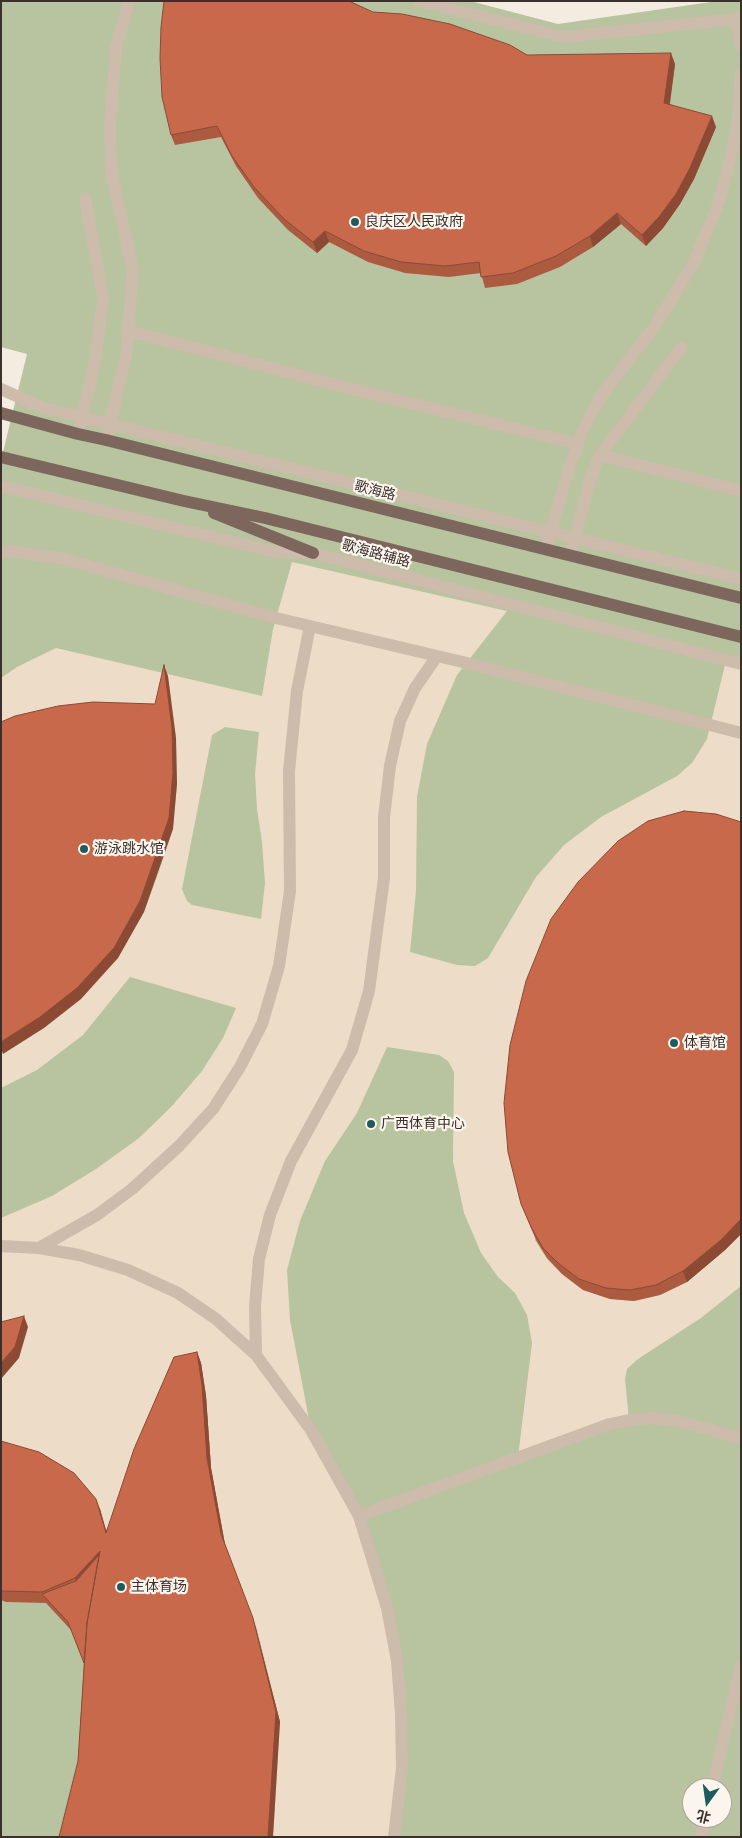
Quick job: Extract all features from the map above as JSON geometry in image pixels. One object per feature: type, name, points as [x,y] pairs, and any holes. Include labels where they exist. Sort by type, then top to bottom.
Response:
[{"type":"main road","name":"歌海路","points":[[1,413],[78,434],[741,598]]},
{"type":"main road","points":[[1,457],[184,501],[265,518],[741,637]]},
{"type":"main road","points":[[184,501],[313,553]]},
{"type":"street","points":[[106,440],[126,356],[133,270],[111,171],[110,122],[116,48],[129,1]]},
{"type":"street","points":[[420,1],[564,37],[739,18],[741,45]]},
{"type":"street","points":[[545,550],[571,462],[584,427],[604,392],[655,326],[693,264],[719,202],[732,153],[738,120],[741,75]]},
{"type":"street","points":[[78,434],[95,361],[103,297],[84,200]]},
{"type":"street","points":[[128,331],[578,444]]},
{"type":"street","points":[[570,556],[591,476],[600,455],[681,348]]},
{"type":"street","points":[[1,389],[40,407],[574,538],[740,576]]},
{"type":"street","points":[[600,455],[741,491]]},
{"type":"street","name":"歌海路辅路","points":[[1,486],[275,552],[313,553],[741,664]]},
{"type":"street","points":[[1,552],[10,551],[64,559],[310,626],[741,733]]},
{"type":"street","points":[[40,1248],[97,1215],[118,1200],[179,1146],[213,1109],[240,1067],[262,1024],[278,966],[290,890],[289,770],[297,691],[310,626]]},
{"type":"street","points":[[256,1354],[255,1306],[258,1259],[270,1215],[291,1161],[352,1050],[369,991],[378,930],[384,878],[384,817],[390,766],[400,721],[415,688],[437,656]]},
{"type":"street","points":[[1,1246],[40,1248],[78,1255],[128,1270],[178,1293],[216,1319],[256,1354],[312,1430],[358,1516],[387,1608],[397,1661],[401,1714],[402,1768],[394,1837]]},
{"type":"street","points":[[358,1516],[610,1424],[653,1418],[678,1421],[741,1438]]},
{"type":"street","points":[[714,1778],[741,1666]]},
{"type":"green space","name":"广西体育中心","points":[[1,1],[470,1],[558,24],[718,1],[741,1],[741,1837],[1,1837],[1,460],[27,354],[1,347]]},
{"type":"shaded area","points":[[292,562],[507,611],[457,675],[427,744],[417,797],[416,891],[410,952],[457,965],[475,966],[488,958],[536,877],[564,845],[601,817],[677,776],[692,763],[707,739],[725,665],[741,669],[741,831],[535,1240],[547,1259],[562,1274],[583,1290],[610,1299],[634,1301],[660,1295],[687,1282],[741,1234],[741,1286],[701,1318],[638,1359],[627,1369],[625,1379],[629,1420],[518,1457],[532,1343],[527,1315],[515,1293],[498,1277],[481,1253],[464,1213],[453,1161],[454,1072],[448,1061],[439,1055],[387,1047],[357,1113],[325,1161],[300,1221],[287,1270],[290,1320],[311,1430],[340,1480],[374,1564],[401,1714],[394,1837],[273,1837],[280,1722],[257,1629],[225,1545],[211,1468],[206,1396],[201,1363],[110,1544],[1,1451],[1,1218],[52,1196],[96,1169],[139,1138],[171,1107],[202,1071],[223,1038],[236,1008],[130,977],[83,1035],[37,1070],[1,1088],[1,1054],[118,958],[144,912],[160,868],[173,829],[177,784],[176,738],[168,677],[159,715],[1,734],[1,678],[17,667],[56,648],[262,696],[273,629]],"holes":[[[225,727],[259,732],[255,774],[265,883],[261,919],[192,905],[187,901],[182,889],[212,735]]]},
{"type":"building","points":[[164,1],[349,1],[373,12],[402,14],[450,24],[510,45],[527,55],[671,53],[664,103],[712,116],[690,168],[676,194],[659,217],[642,235],[617,213],[590,236],[556,256],[513,273],[481,277],[479,262],[445,266],[401,262],[364,251],[325,231],[313,242],[284,219],[254,187],[232,156],[217,126],[171,135],[162,97],[160,58]]},
{"type":"building","name":"游泳跳水馆","points":[[164,665],[172,728],[173,773],[169,818],[140,901],[114,948],[77,988],[40,1017],[1,1042],[1,722],[15,716],[58,706],[93,702],[155,704]]},
{"type":"building","points":[[684,811],[716,814],[741,822],[741,1219],[721,1240],[683,1271],[656,1285],[630,1290],[606,1288],[579,1279],[558,1263],[543,1248],[521,1204],[508,1152],[504,1103],[510,1045],[526,981],[551,919],[578,882],[618,841],[648,821]]},
{"type":"building","points":[[24,1316],[15,1347],[1,1363],[1,1322]]},
{"type":"building","name":"主体育场","points":[[197,1352],[202,1385],[207,1458],[221,1534],[253,1618],[276,1712],[268,1837],[59,1837],[78,1761],[87,1623],[100,1551],[75,1578],[42,1592],[1,1591],[1,1441],[39,1452],[74,1473],[96,1499],[106,1533],[134,1449],[174,1357]]},
{"type":"building","points":[[99,1555],[87,1623],[84,1663],[68,1622],[42,1594],[76,1581]]},
{"type":"place","name":"良庆区人民政府","points":[[355,222]]},
{"type":"place","name":"游泳跳水馆","points":[[84,849]]},
{"type":"place","name":"体育馆","points":[[674,1043]]},
{"type":"place","name":"广西体育中心","points":[[371,1124]]},
{"type":"place","name":"主体育场","points":[[121,1587]]}]
